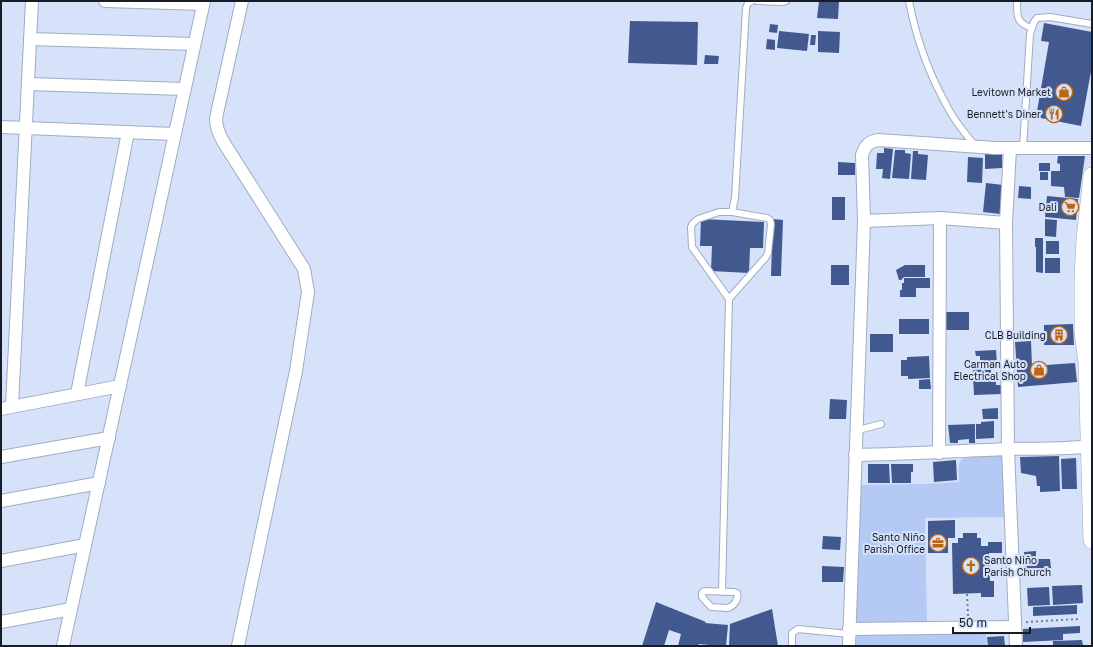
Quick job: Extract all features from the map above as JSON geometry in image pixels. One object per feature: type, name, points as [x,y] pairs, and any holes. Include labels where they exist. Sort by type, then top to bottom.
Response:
[{"type":"main road","points":[[1092,176],[1084,259],[1092,540]]},
{"type":"main road","points":[[1086,331],[1092,234]]},
{"type":"street","points":[[32,1],[26,128],[7,408],[120,386]]},
{"type":"street","points":[[63,646],[203,3],[105,1]]},
{"type":"street","points":[[238,646],[296,371],[308,292],[304,268],[218,134],[216,126],[216,118],[242,1]]},
{"type":"street","points":[[30,39],[194,44]]},
{"type":"street","points":[[28,84],[184,89]]},
{"type":"street","points":[[1,127],[174,134]]},
{"type":"street","points":[[77,394],[128,132]]},
{"type":"street","points":[[1015,625],[849,636],[864,221],[862,155],[864,148],[870,142],[878,140],[976,148],[1092,148]]},
{"type":"street","points":[[1010,148],[1006,223],[1008,449],[1016,646]]},
{"type":"street","points":[[864,221],[940,218],[1006,223]]},
{"type":"street","points":[[939,453],[940,218]]},
{"type":"street","points":[[1,457],[108,438]]},
{"type":"street","points":[[855,454],[939,453],[1008,449],[1064,449],[1089,446]]},
{"type":"street","points":[[1,501],[99,483]]},
{"type":"street","points":[[1,561],[85,545]]},
{"type":"street","points":[[1,622],[71,609]]},
{"type":"lane","points":[[732,212],[735,198],[746,8],[752,1]]},
{"type":"lane","points":[[757,1],[786,1]]},
{"type":"lane","points":[[909,1],[930,70],[948,109],[976,148]]},
{"type":"lane","points":[[1017,1],[1018,17],[1020,22],[1024,26],[1032,28]]},
{"type":"lane","points":[[1023,148],[1030,34],[1034,22],[1037,18],[1042,17],[1092,24]]},
{"type":"lane","points":[[722,592],[729,299],[692,247],[691,227],[698,219],[719,212],[732,212],[768,218],[771,224],[768,253],[729,299]]},
{"type":"lane","points":[[856,431],[881,424]]},
{"type":"lane","points":[[704,591],[722,592],[737,593],[737,600],[731,607],[711,607],[702,596],[704,591]]},
{"type":"lane","points":[[792,646],[792,632],[798,629],[849,636]]},
{"type":"path","points":[[968,594],[968,610]]},
{"type":"path","points":[[1015,625],[1079,619]]},
{"type":"shaded area","points":[[966,456],[1003,456],[1006,517],[925,518],[927,624],[858,625],[855,622],[860,485],[959,482],[959,464]]},
{"type":"shaded area","points":[[986,634],[987,646],[851,646],[855,636],[860,635]]},
{"type":"building","points":[[819,1],[839,1],[838,19],[817,18]]},
{"type":"building","points":[[630,21],[698,22],[697,65],[628,63]]},
{"type":"building","name":"Levitown Market","points":[[1044,23],[1092,32],[1092,66],[1081,126],[1036,117],[1049,42],[1041,41]]},
{"type":"building","points":[[770,24],[778,25],[777,33],[769,32]]},
{"type":"building","points":[[779,31],[809,34],[807,51],[777,48]]},
{"type":"building","points":[[818,31],[840,32],[839,53],[818,52]]},
{"type":"building","points":[[811,35],[816,35],[815,45],[810,45]]},
{"type":"building","points":[[767,39],[775,40],[775,50],[766,49]]},
{"type":"building","points":[[705,55],[719,56],[718,64],[704,64]]},
{"type":"building","points":[[884,148],[893,149],[890,179],[882,178],[883,169],[876,169],[877,153],[884,153]]},
{"type":"building","points":[[895,150],[905,150],[905,153],[911,154],[909,179],[892,178]]},
{"type":"building","points":[[913,151],[918,151],[918,154],[928,155],[926,180],[911,179]]},
{"type":"building","points":[[985,152],[1002,152],[1002,168],[985,169]]},
{"type":"building","points":[[1058,156],[1085,156],[1079,198],[1065,197],[1064,187],[1051,186],[1051,171],[1060,171],[1060,164],[1057,163]]},
{"type":"building","points":[[968,157],[983,158],[982,183],[967,182]]},
{"type":"building","points":[[838,162],[855,163],[855,175],[838,175]]},
{"type":"building","points":[[1039,163],[1050,163],[1050,171],[1039,171]]},
{"type":"building","points":[[1040,172],[1048,172],[1048,180],[1040,180]]},
{"type":"building","points":[[986,183],[1003,185],[1000,214],[983,212]]},
{"type":"building","points":[[1019,186],[1031,187],[1031,199],[1018,198]]},
{"type":"building","points":[[1047,196],[1078,199],[1076,220],[1045,217]]},
{"type":"building","points":[[832,197],[845,197],[845,220],[832,220]]},
{"type":"building","points":[[701,219],[764,222],[763,248],[750,248],[749,273],[711,271],[712,246],[700,246]]},
{"type":"building","points":[[773,219],[783,220],[781,276],[771,276]]},
{"type":"building","points":[[1045,219],[1057,220],[1056,237],[1045,236]]},
{"type":"building","points":[[1035,238],[1043,238],[1043,273],[1036,272]]},
{"type":"building","points":[[1046,241],[1059,241],[1059,254],[1046,254]]},
{"type":"building","points":[[1045,258],[1060,258],[1060,273],[1045,273]]},
{"type":"building","points":[[831,265],[849,265],[849,285],[831,285]]},
{"type":"building","points":[[905,265],[925,265],[925,277],[904,277],[899,280],[896,270]]},
{"type":"building","points":[[904,278],[930,278],[930,288],[916,288],[916,297],[900,297],[900,290],[902,290]]},
{"type":"building","points":[[943,312],[969,312],[969,330],[946,330]]},
{"type":"building","points":[[899,319],[929,319],[929,334],[899,334]]},
{"type":"building","name":"CLB Building","points":[[1073,324],[1074,345],[1044,345],[1044,325]]},
{"type":"building","points":[[870,334],[893,334],[893,352],[870,352]]},
{"type":"building","points":[[1031,341],[1032,366],[1075,363],[1077,382],[1018,387],[1015,342]]},
{"type":"building","points":[[996,350],[997,366],[980,366],[980,356],[976,356],[975,351]]},
{"type":"building","points":[[929,356],[930,378],[908,379],[908,376],[901,376],[901,360],[907,360],[907,357]]},
{"type":"building","points":[[991,368],[991,376],[996,376],[996,385],[1001,385],[1001,394],[974,395],[973,377],[987,376],[973,376],[973,369]]},
{"type":"building","points":[[930,379],[931,389],[919,389],[919,380]]},
{"type":"building","points":[[830,399],[847,400],[846,419],[829,419]]},
{"type":"building","points":[[998,408],[998,419],[983,419],[982,409]]},
{"type":"building","points":[[994,421],[994,438],[976,439],[976,424]]},
{"type":"building","points":[[975,424],[975,443],[969,443],[969,439],[958,440],[958,443],[950,443],[948,425]]},
{"type":"building","points":[[1059,456],[1060,491],[1040,492],[1040,486],[1037,486],[1036,476],[1021,473],[1020,457]]},
{"type":"building","points":[[1076,458],[1077,489],[1062,489],[1061,459]]},
{"type":"building","points":[[956,460],[957,480],[934,482],[933,462]]},
{"type":"building","points":[[868,464],[889,464],[890,483],[868,483]]},
{"type":"building","points":[[891,464],[913,464],[911,483],[892,483]]},
{"type":"building","points":[[955,520],[955,538],[948,538],[948,553],[928,553],[928,521]]},
{"type":"building","name":"Santo Niño Parish Church","points":[[963,533],[977,533],[977,538],[981,538],[981,546],[988,546],[988,542],[1002,542],[1002,553],[989,553],[990,581],[994,581],[994,597],[981,597],[981,593],[953,594],[952,543],[958,543],[958,538],[963,538]]},
{"type":"building","points":[[823,536],[841,537],[840,550],[822,549]]},
{"type":"building","points":[[1036,551],[1036,559],[1050,559],[1051,568],[1025,569],[1024,552]]},
{"type":"building","points":[[822,566],[844,567],[843,582],[822,582]]},
{"type":"building","points":[[1082,585],[1083,603],[1053,605],[1052,586]]},
{"type":"building","points":[[1049,587],[1050,605],[1028,606],[1027,588]]},
{"type":"building","points":[[656,602],[706,622],[705,623],[728,625],[726,646],[709,646],[699,644],[698,646],[678,646],[681,634],[669,630],[664,646],[642,646]]},
{"type":"building","points":[[1077,605],[1077,614],[1033,616],[1033,607]]},
{"type":"building","points":[[772,609],[778,646],[729,646],[730,624]]},
{"type":"building","points":[[1080,626],[1080,633],[1063,634],[1063,640],[1023,642],[1023,629]]},
{"type":"building","points":[[1004,636],[1005,646],[988,646],[987,637]]},
{"type":"building","points":[[1082,640],[1083,646],[1053,646],[1053,641]]},
{"type":"place","name":"Levitown Market","points":[[1064,92]]},
{"type":"place","name":"Bennett's Diner","points":[[1054,114]]},
{"type":"place","name":"Dali","points":[[1070,207]]},
{"type":"place","name":"CLB Building","points":[[1059,335]]},
{"type":"place","name":"Carman Auto Electrical Shop","points":[[1039,370]]},
{"type":"place","name":"Santo Niño Parish Office","points":[[938,543]]},
{"type":"place","name":"Santo Niño Parish Church","points":[[971,566]]}]
